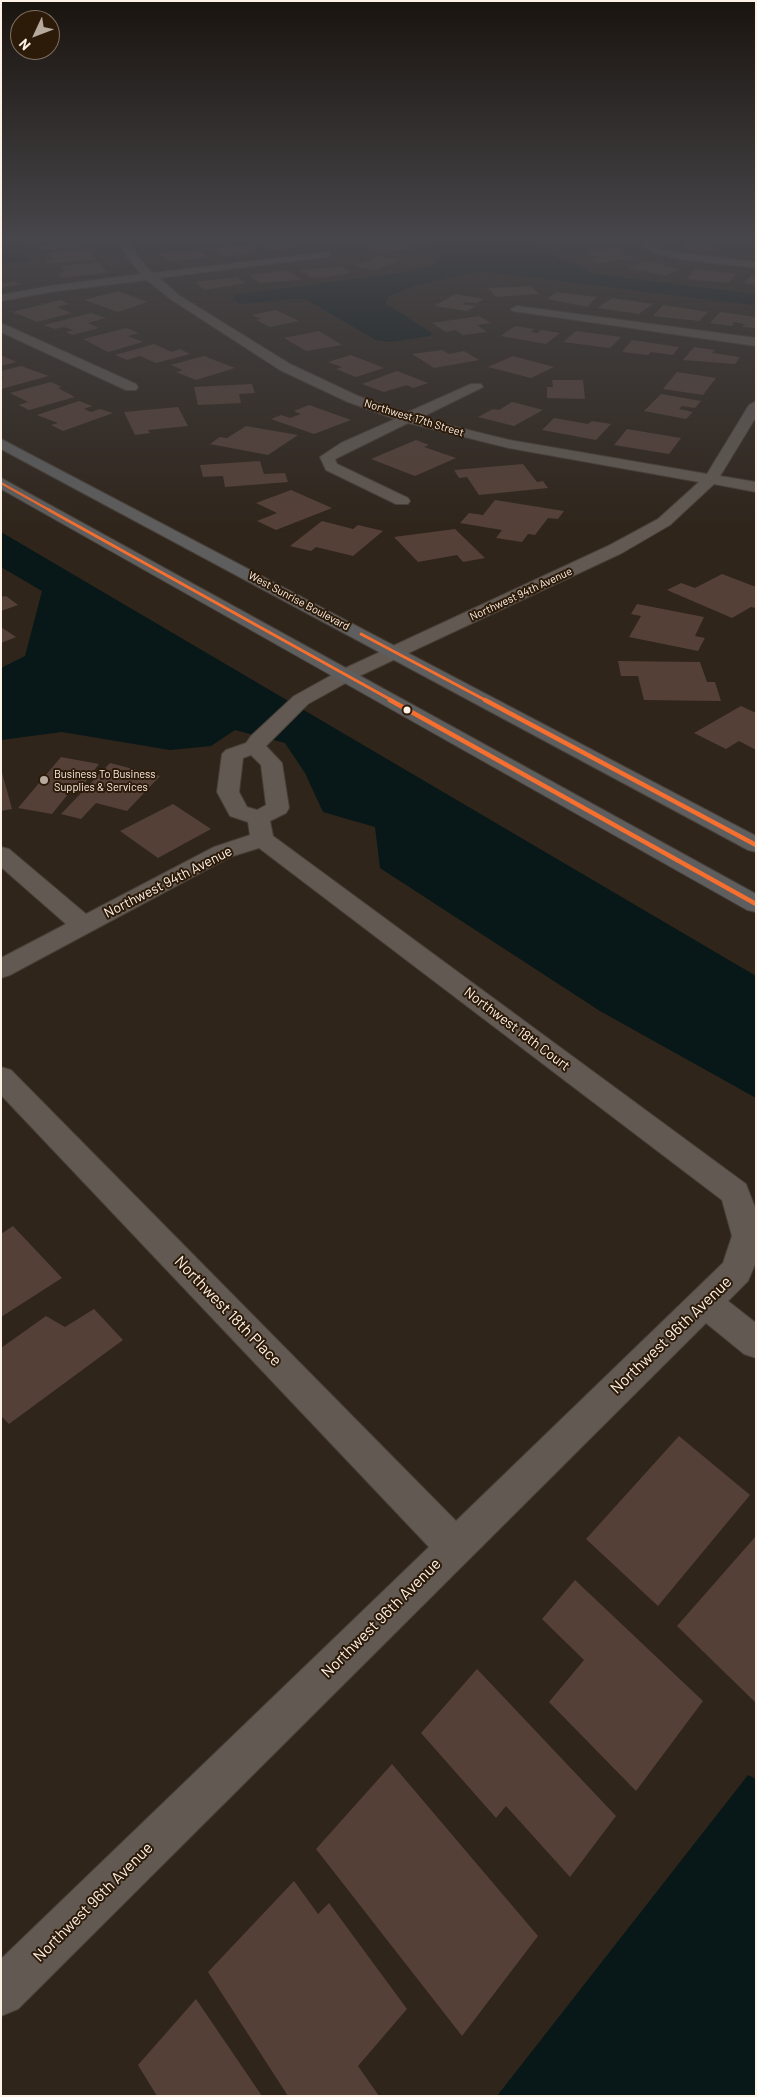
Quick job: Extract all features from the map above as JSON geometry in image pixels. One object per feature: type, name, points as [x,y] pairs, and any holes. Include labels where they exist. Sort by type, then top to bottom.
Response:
[{"type":"highway","name":"West Sunrise Boulevard","points":[[1,443],[756,845]]},
{"type":"highway","points":[[1,484],[756,904]]},
{"type":"street","points":[[23,337],[131,386]]},
{"type":"street","name":"Northwest 17th Street","points":[[237,337],[285,367],[353,399],[409,418],[509,444],[756,487]]},
{"type":"street","points":[[719,337],[756,342]]},
{"type":"street","points":[[402,501],[331,467],[327,457],[346,446],[476,387]]},
{"type":"street","name":"Northwest 94th Avenue","points":[[260,828],[238,811],[228,792],[233,754],[256,743],[301,700],[346,675],[616,549],[664,522],[711,479],[756,405]]},
{"type":"street","name":"Northwest 94th Avenue","points":[[1,969],[222,852],[260,828],[278,808],[271,763],[256,743]]},
{"type":"street","name":"Northwest 18th Court","points":[[260,828],[735,1193],[748,1236]]},
{"type":"street","points":[[1,854],[83,925]]},
{"type":"street","name":"Northwest 18th Place","points":[[1,1077],[454,1546]]},
{"type":"street","name":"Northwest 96th Avenue","points":[[1,1992],[454,1546],[737,1271],[748,1236]]},
{"type":"street","points":[[705,1302],[756,1343]]},
{"type":"shaded area","points":[[371,337],[424,337],[391,342],[376,340]]},
{"type":"shaded area","points":[[1,532],[756,976],[756,1098],[600,1011],[380,868],[375,827],[323,812],[305,773],[285,743],[235,730],[211,746],[170,750],[62,732],[1,740],[1,668],[25,656],[42,591],[1,567]]},
{"type":"shaded area","points":[[748,1775],[756,1779],[756,2096],[497,2096]]},
{"type":"building","points":[[91,337],[130,337],[143,342],[108,352],[83,339]]},
{"type":"building","points":[[329,337],[342,345],[306,351],[284,338]]},
{"type":"building","points":[[506,337],[555,337],[546,344]]},
{"type":"building","points":[[569,337],[621,337],[610,348],[563,342]]},
{"type":"building","points":[[632,340],[679,347],[673,355],[651,352],[648,355],[622,352]]},
{"type":"building","points":[[154,344],[172,352],[180,349],[190,354],[156,363],[140,356],[127,360],[115,355]]},
{"type":"building","points":[[694,347],[715,350],[712,353],[740,357],[735,364],[683,360]]},
{"type":"building","points":[[442,350],[449,354],[464,351],[479,360],[434,368],[412,354]]},
{"type":"building","points":[[1,355],[16,362],[1,366]]},
{"type":"building","points":[[351,355],[384,368],[356,377],[336,369],[342,367],[328,362]]},
{"type":"building","points":[[204,356],[235,368],[196,380],[176,372],[183,370],[171,365]]},
{"type":"building","points":[[513,356],[554,367],[531,378],[488,367]]},
{"type":"building","points":[[21,366],[49,376],[1,389],[1,379],[3,379],[1,371]]},
{"type":"building","points":[[397,371],[428,383],[413,388],[407,385],[384,392],[362,384]]},
{"type":"building","points":[[677,372],[716,378],[703,395],[663,389]]},
{"type":"building","points":[[552,380],[583,380],[585,399],[547,398],[547,387],[553,387]]},
{"type":"building","points":[[51,382],[62,387],[58,388],[75,397],[29,410],[19,405],[28,402],[10,393]]},
{"type":"building","points":[[252,384],[255,393],[239,394],[241,403],[198,405],[194,387]]},
{"type":"building","points":[[661,394],[701,401],[695,408],[682,406],[679,409],[693,412],[686,419],[644,411]]},
{"type":"building","points":[[79,401],[92,406],[84,409],[91,412],[100,409],[113,413],[63,431],[51,425],[58,423],[37,415]]},
{"type":"building","points":[[512,402],[543,410],[514,426],[478,417],[493,409],[499,410]]},
{"type":"building","points":[[309,405],[351,420],[314,434],[271,419],[281,415],[290,418],[301,414],[294,411]]},
{"type":"building","points":[[178,407],[188,426],[148,430],[150,433],[135,435],[124,412]]},
{"type":"building","points":[[554,418],[588,424],[592,421],[611,424],[596,440],[542,430]]},
{"type":"building","points":[[246,426],[298,435],[268,455],[210,444],[220,437],[227,438]]},
{"type":"building","points":[[627,429],[681,438],[669,454],[614,445]]},
{"type":"building","points":[[416,440],[429,445],[424,447],[456,458],[415,476],[371,459]]},
{"type":"building","points":[[260,461],[264,474],[285,473],[288,482],[225,487],[223,476],[203,477],[200,465]]},
{"type":"building","points":[[523,464],[537,482],[543,481],[548,488],[479,495],[467,477],[459,478],[454,470]]},
{"type":"building","points":[[291,490],[332,508],[276,530],[257,521],[277,513],[256,503]]},
{"type":"building","points":[[495,500],[564,511],[558,519],[548,518],[535,535],[528,534],[522,542],[496,538],[502,530],[460,523],[469,513],[483,515]]},
{"type":"building","points":[[322,521],[353,529],[358,525],[383,531],[353,556],[316,547],[311,551],[290,546]]},
{"type":"building","points":[[455,529],[485,558],[463,562],[457,555],[418,562],[394,537]]},
{"type":"building","points":[[722,574],[756,587],[756,608],[751,607],[732,618],[667,590],[681,583],[695,588]]},
{"type":"building","points":[[6,596],[18,605],[1,611],[1,597]]},
{"type":"building","points":[[637,604],[704,617],[695,636],[705,638],[698,651],[629,637],[641,616],[631,614]]},
{"type":"building","points":[[1,627],[16,637],[1,643]]},
{"type":"building","points":[[618,661],[700,662],[707,682],[715,682],[721,701],[644,700],[638,676],[621,676]]},
{"type":"building","points":[[741,706],[756,713],[756,750],[739,741],[726,749],[694,733]]},
{"type":"building","points":[[61,757],[99,764],[83,785],[77,783],[52,814],[18,808]]},
{"type":"building","points":[[110,763],[160,776],[127,811],[96,803],[81,819],[61,814]]},
{"type":"building","points":[[1,769],[12,809],[1,811]]},
{"type":"building","points":[[173,804],[211,829],[158,858],[120,831]]},
{"type":"building","points":[[13,1226],[62,1278],[1,1317],[1,1234]]},
{"type":"building","points":[[94,1309],[123,1340],[9,1424],[1,1416],[1,1348],[46,1316],[65,1327]]},
{"type":"building","points":[[679,1436],[750,1495],[658,1606],[586,1539]]},
{"type":"building","points":[[756,1536],[756,1703],[677,1626]]},
{"type":"building","points":[[575,1580],[703,1701],[636,1791],[549,1702],[584,1660],[542,1619]]},
{"type":"building","points":[[477,1669],[616,1816],[570,1877],[506,1806],[496,1818],[421,1733]]},
{"type":"building","points":[[392,1764],[538,1936],[462,2036],[316,1849]]},
{"type":"building","points":[[294,1881],[318,1914],[329,1903],[407,2009],[358,2066],[379,2096],[288,2096],[208,1972]]},
{"type":"building","points":[[196,1999],[262,2096],[157,2096],[138,2065]]},
{"type":"transit line","points":[[1,483],[756,904]]},
{"type":"transit line","points":[[361,634],[756,845]]},
{"type":"place","name":"Business To Business Supplies & Services","points":[[44,780]]}]
